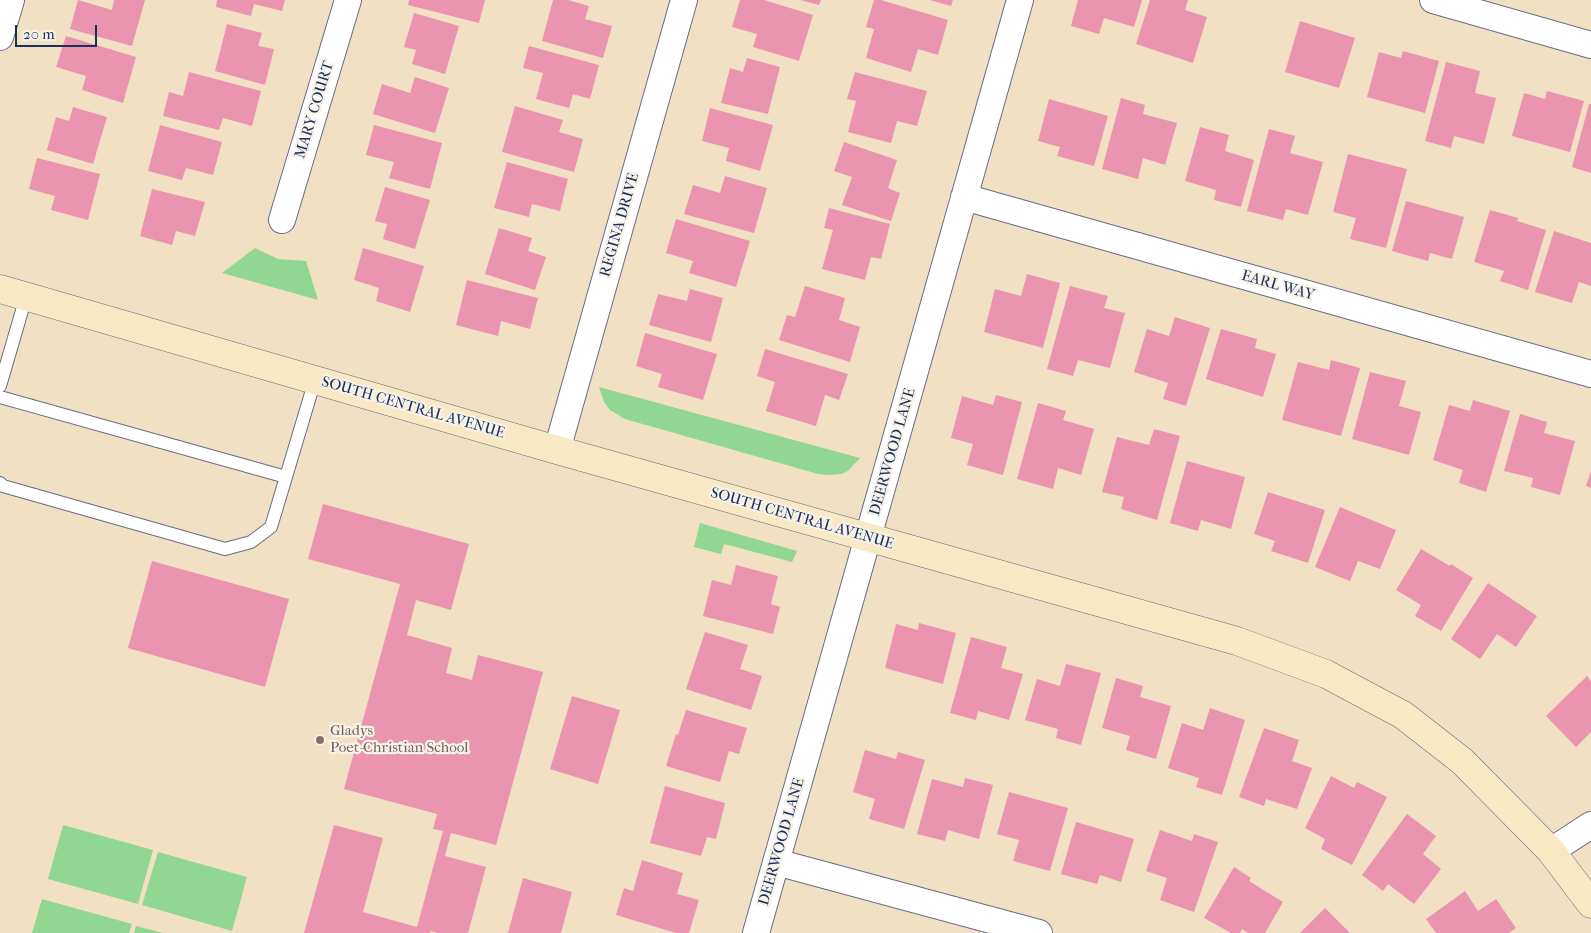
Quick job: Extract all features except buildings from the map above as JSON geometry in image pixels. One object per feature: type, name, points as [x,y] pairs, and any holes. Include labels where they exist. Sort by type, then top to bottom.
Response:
[{"type":"street","points":[[0,37],[11,0]]},
{"type":"street","name":"MARY COURT","points":[[282,220],[348,0]]},
{"type":"street","name":"REGINA DRIVE","points":[[556,450],[684,0]]},
{"type":"street","name":"DEERWOOD LANE","points":[[756,933],[1020,0]]},
{"type":"street","points":[[1433,0],[1591,44]]},
{"type":"street","name":"EARL WAY","points":[[964,197],[1591,374]]},
{"type":"street","name":"SOUTH CENTRAL AVENUE","points":[[0,289],[556,450],[1237,642],[1326,674],[1403,715],[1462,761],[1551,851],[1591,904]]},
{"type":"street","points":[[1551,851],[1591,825]]},
{"type":"street","points":[[776,862],[1039,933]]},
{"type":"lane","points":[[0,386],[26,297]]},
{"type":"lane","points":[[0,483],[3,486],[225,549],[251,542],[271,527],[315,380]]},
{"type":"lane","points":[[0,397],[286,477]]},
{"type":"green space","points":[[255,248],[278,259],[306,261],[318,300],[222,273]]},
{"type":"green space","points":[[599,387],[860,458],[848,471],[841,474],[818,474],[625,419],[610,410],[604,402]]},
{"type":"green space","points":[[700,523],[797,551],[792,562],[724,544],[721,554],[694,547]]},
{"type":"green space","points":[[63,825],[153,850],[138,904],[48,879]]},
{"type":"green space","points":[[158,852],[247,877],[232,931],[142,905]]},
{"type":"green space","points":[[42,899],[132,924],[129,933],[32,933]]},
{"type":"green space","points":[[136,926],[163,933],[134,933]]},
{"type":"place","name":"Gladys Poet-Christian School","points":[[320,740]]}]
